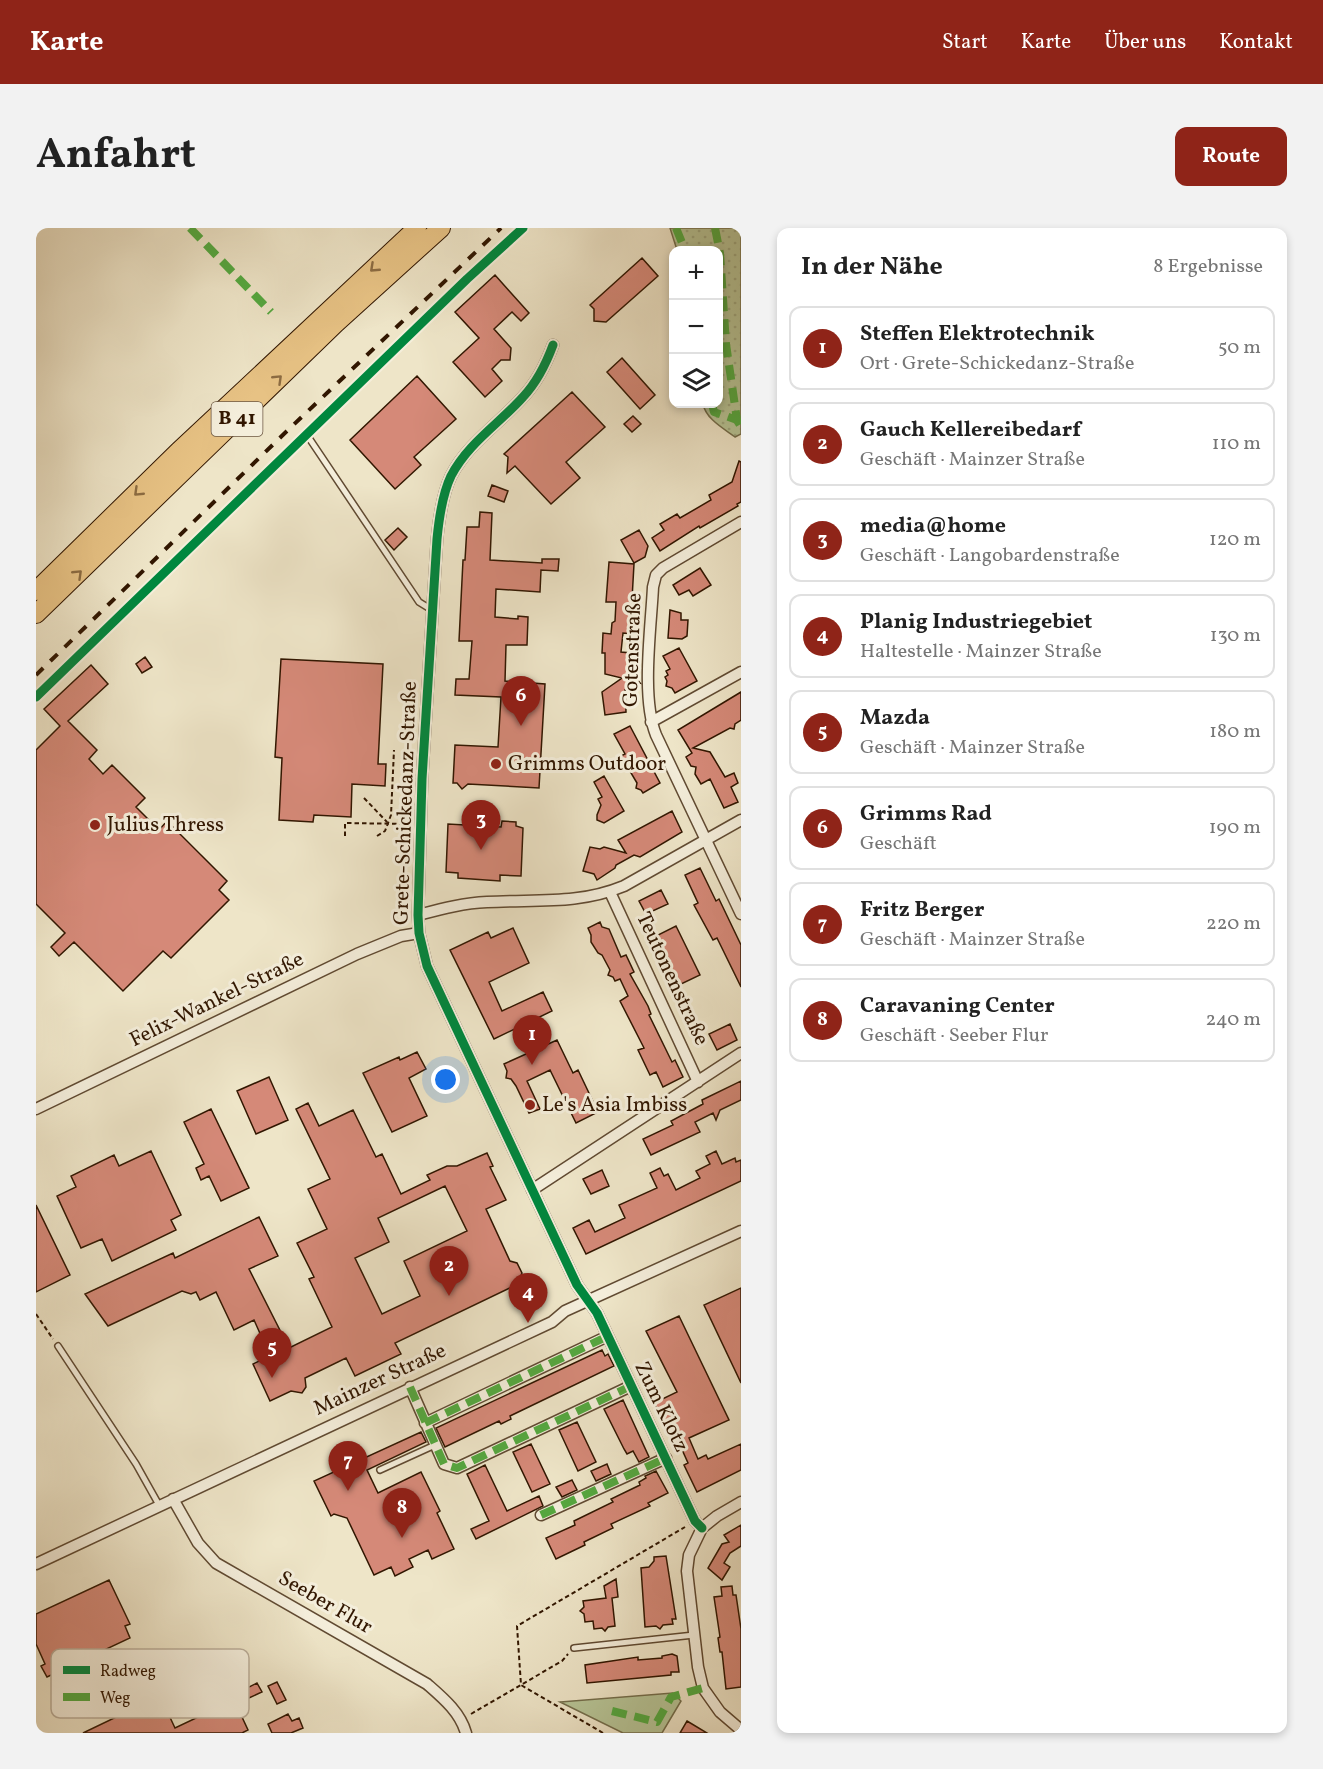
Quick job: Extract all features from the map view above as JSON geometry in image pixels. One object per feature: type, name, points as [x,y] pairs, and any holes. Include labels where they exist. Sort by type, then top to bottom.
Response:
[{"type":"highway","name":"B 41","points":[[36,591],[179,451],[417,228]]},
{"type":"highway","name":"B 41","points":[[36,614],[336,323],[441,228]]},
{"type":"street","name":"Grete-Schickedanz-Straße","points":[[554,345],[530,389],[473,446],[451,476],[439,519],[432,610],[418,915],[419,933],[427,966],[577,1285],[587,1301]]},
{"type":"street","name":"Gotenstraße","points":[[741,522],[673,561],[656,575],[653,586],[648,694],[651,722],[741,914]]},
{"type":"street","points":[[651,722],[741,672]]},
{"type":"street","points":[[418,915],[471,903],[561,901],[610,892],[741,820]]},
{"type":"street","name":"Teutonenstraße","points":[[610,892],[698,1082]]},
{"type":"street","name":"Felix-Wankel-Straße","points":[[36,1109],[357,954],[401,936],[419,933]]},
{"type":"street","points":[[532,1190],[741,1053]]},
{"type":"street","name":"Mainzer Straße","points":[[36,1564],[552,1322],[565,1311],[741,1231]]},
{"type":"street","name":"Zum Klotz","points":[[587,1301],[597,1313],[699,1524]]},
{"type":"street","points":[[425,1423],[608,1336]]},
{"type":"street","points":[[410,1387],[444,1464],[457,1468],[631,1386]]},
{"type":"street","name":"Zum Klotz","points":[[541,1515],[666,1458]]},
{"type":"street","name":"Seeber Flur","points":[[173,1499],[198,1543],[216,1563],[427,1684],[446,1701],[461,1720],[466,1733]]},
{"type":"street","points":[[741,1502],[699,1524],[689,1555],[687,1571],[698,1667],[703,1688],[720,1712],[741,1730]]},
{"type":"lane","points":[[307,435],[419,602],[432,610]]},
{"type":"lane","points":[[58,1346],[136,1464],[159,1505]]},
{"type":"lane","points":[[380,1470],[435,1444]]},
{"type":"lane","points":[[574,1648],[694,1635]]},
{"type":"path","points":[[377,836],[385,831],[391,816],[394,750]]},
{"type":"path","points":[[364,798],[388,823]]},
{"type":"path","points":[[345,836],[345,823],[421,825]]},
{"type":"path","points":[[36,1314],[58,1346]]},
{"type":"path","points":[[521,1685],[517,1626],[699,1524]]},
{"type":"path","points":[[461,1720],[562,1661],[574,1648]]},
{"type":"path","points":[[521,1685],[603,1733]]},
{"type":"green space","points":[[670,228],[741,228],[741,434],[735,437],[711,419],[705,408],[723,408],[723,246],[676,246]]},
{"type":"green space","points":[[673,1693],[681,1701],[662,1733],[623,1733],[560,1702]]},
{"type":"building","points":[[642,258],[658,276],[606,322],[594,321],[594,309],[590,305]]},
{"type":"building","points":[[495,275],[529,313],[521,321],[512,312],[494,329],[511,348],[510,360],[501,360],[492,369],[502,381],[485,397],[453,362],[479,338],[455,312]]},
{"type":"building","points":[[622,358],[655,395],[640,409],[607,372]]},
{"type":"building","points":[[417,376],[456,419],[414,457],[421,465],[395,489],[350,440]]},
{"type":"building","points":[[572,392],[605,427],[566,462],[580,478],[551,504],[515,466],[507,473],[508,457],[504,454]]},
{"type":"building","points":[[633,416],[641,424],[632,432],[624,424]]},
{"type":"building","points":[[739,461],[741,462],[741,502],[737,504],[738,506],[700,528],[699,526],[660,551],[652,538],[664,530],[660,524],[677,514],[680,518],[711,500],[709,495],[732,482]]},
{"type":"building","points":[[492,485],[508,491],[504,502],[488,496]]},
{"type":"building","points":[[480,512],[492,513],[490,560],[542,563],[542,559],[559,559],[558,571],[541,570],[540,592],[496,589],[495,617],[518,619],[518,616],[528,617],[527,645],[506,645],[505,681],[545,684],[539,788],[468,784],[462,789],[457,783],[453,783],[455,745],[498,747],[501,697],[455,695],[456,679],[469,679],[472,641],[459,641],[463,560],[465,560],[467,527],[479,527]]},
{"type":"building","points":[[398,528],[407,537],[394,550],[385,540]]},
{"type":"building","points":[[639,530],[648,546],[645,557],[634,563],[621,540]]},
{"type":"building","points":[[609,562],[634,564],[631,617],[635,617],[634,634],[623,633],[621,652],[631,653],[630,671],[640,683],[631,680],[631,690],[625,690],[626,712],[605,715],[602,692],[622,678],[605,674],[605,653],[602,653],[603,633],[611,634],[612,623],[615,621],[616,602],[606,602]]},
{"type":"building","points":[[700,568],[711,585],[693,596],[689,590],[679,595],[673,585]]},
{"type":"building","points":[[670,610],[681,613],[681,620],[688,620],[687,636],[682,639],[668,638]]},
{"type":"building","points":[[679,648],[697,681],[675,693],[672,688],[666,686],[665,677],[668,675],[666,671],[670,669],[663,656]]},
{"type":"building","points":[[145,657],[152,667],[142,673],[136,664]]},
{"type":"building","points":[[281,659],[383,664],[378,764],[386,764],[385,786],[352,784],[351,817],[314,815],[313,822],[279,820],[282,758],[275,757]]},
{"type":"building","name":"Julius Thress","points":[[91,665],[108,684],[68,721],[97,750],[89,759],[103,774],[112,765],[145,798],[136,807],[159,830],[167,821],[227,881],[219,890],[229,900],[171,958],[163,951],[123,991],[74,942],[59,956],[51,947],[65,933],[36,904],[36,750],[60,726],[44,709]]},
{"type":"building","points":[[741,692],[741,720],[735,724],[734,729],[730,728],[693,748],[710,752],[725,777],[734,773],[738,783],[731,787],[738,802],[724,808],[710,779],[701,784],[695,774],[696,767],[691,766],[686,757],[692,753],[678,730]]},
{"type":"building","points":[[630,726],[660,783],[643,793],[636,788],[637,783],[621,756],[625,754],[614,734]]},
{"type":"building","points":[[604,776],[624,811],[604,823],[597,820],[601,805],[598,799],[602,797],[594,782]]},
{"type":"building","points":[[672,811],[682,832],[640,857],[634,855],[616,865],[597,880],[594,874],[583,871],[590,847],[600,849],[604,847],[626,853],[618,840]]},
{"type":"building","points":[[502,821],[516,822],[516,826],[523,828],[521,876],[500,875],[500,881],[458,878],[458,873],[446,872],[448,824],[501,827]]},
{"type":"building","points":[[700,868],[716,901],[719,899],[741,945],[741,987],[717,938],[713,940],[694,905],[698,903],[685,875]]},
{"type":"building","points":[[661,890],[668,904],[646,914],[639,901]]},
{"type":"building","points":[[600,922],[602,927],[609,929],[621,957],[626,955],[634,972],[630,974],[648,1006],[651,1014],[649,1015],[672,1062],[675,1060],[683,1077],[663,1087],[656,1072],[650,1075],[638,1050],[644,1048],[620,1001],[628,996],[620,979],[615,981],[608,975],[610,970],[602,955],[591,942],[588,928]]},
{"type":"building","points":[[676,926],[700,975],[679,985],[656,936]]},
{"type":"building","points":[[513,928],[529,963],[489,982],[502,1011],[543,992],[552,1011],[494,1039],[450,950],[488,932],[491,938]]},
{"type":"building","points":[[730,1024],[737,1040],[717,1050],[709,1034]]},
{"type":"building","points":[[557,1040],[573,1073],[578,1070],[598,1112],[576,1123],[550,1070],[527,1081],[540,1109],[529,1113],[516,1086],[511,1079],[506,1078],[507,1071],[504,1064]]},
{"type":"building","points":[[417,1052],[426,1069],[409,1078],[427,1116],[392,1132],[363,1073],[399,1057],[400,1060]]},
{"type":"building","points":[[269,1077],[288,1120],[256,1134],[237,1091]]},
{"type":"building","points":[[741,1081],[741,1100],[720,1110],[716,1120],[713,1113],[695,1122],[700,1132],[651,1155],[643,1139],[673,1125],[671,1121],[703,1104],[702,1100]]},
{"type":"building","points":[[308,1103],[319,1126],[353,1110],[376,1157],[382,1154],[401,1194],[430,1180],[427,1175],[447,1166],[457,1166],[487,1153],[493,1166],[490,1167],[506,1200],[486,1209],[510,1261],[517,1263],[522,1273],[518,1284],[395,1343],[401,1354],[355,1376],[346,1358],[305,1378],[306,1387],[302,1393],[291,1391],[270,1401],[253,1364],[270,1356],[254,1320],[234,1330],[216,1292],[200,1300],[196,1292],[191,1294],[182,1291],[108,1326],[85,1294],[173,1253],[175,1258],[259,1217],[278,1256],[249,1269],[289,1348],[332,1327],[309,1279],[314,1277],[297,1243],[327,1229],[308,1189],[330,1179],[296,1109]],"holes":[[[445,1186],[467,1231],[404,1261],[420,1296],[382,1314],[355,1258],[389,1242],[378,1218]]]},
{"type":"building","points":[[211,1109],[249,1188],[221,1201],[209,1176],[201,1180],[196,1168],[204,1164],[184,1122]]},
{"type":"building","points":[[151,1151],[181,1215],[171,1220],[176,1230],[112,1261],[102,1239],[81,1248],[57,1196],[76,1187],[71,1176],[114,1155],[119,1166]]},
{"type":"building","points":[[716,1151],[722,1164],[735,1158],[736,1162],[741,1160],[741,1181],[586,1254],[573,1228],[589,1220],[595,1232],[625,1218],[619,1205],[657,1188],[650,1173],[660,1168],[664,1176],[668,1174],[676,1190],[700,1178],[696,1171],[710,1164],[706,1156]]},
{"type":"building","points":[[602,1170],[609,1186],[591,1194],[583,1179]]},
{"type":"building","points":[[36,1205],[70,1275],[36,1292]]},
{"type":"building","points":[[741,1288],[741,1383],[704,1305]]},
{"type":"building","points":[[679,1316],[729,1420],[689,1438],[698,1459],[706,1455],[708,1459],[741,1444],[741,1470],[697,1492],[684,1465],[688,1463],[679,1443],[674,1445],[654,1403],[677,1392],[646,1331]]},
{"type":"building","points":[[602,1350],[605,1356],[608,1354],[614,1366],[510,1416],[511,1419],[501,1424],[499,1421],[445,1447],[436,1428]]},
{"type":"building","points":[[623,1400],[649,1457],[639,1462],[633,1451],[627,1454],[604,1409]]},
{"type":"building","points":[[577,1422],[596,1462],[578,1471],[559,1430]]},
{"type":"building","points":[[421,1432],[426,1442],[367,1470],[378,1493],[421,1472],[440,1511],[437,1513],[454,1549],[432,1559],[428,1550],[409,1559],[413,1567],[395,1576],[391,1567],[374,1575],[347,1518],[334,1514],[331,1516],[314,1481]]},
{"type":"building","points":[[531,1444],[550,1484],[532,1492],[513,1452]]},
{"type":"building","points":[[607,1464],[611,1474],[596,1481],[591,1471]]},
{"type":"building","points":[[485,1465],[507,1511],[539,1496],[543,1506],[476,1539],[471,1529],[489,1521],[467,1474]]},
{"type":"building","points":[[656,1471],[668,1493],[648,1503],[650,1506],[611,1524],[613,1528],[584,1542],[585,1545],[556,1559],[546,1538],[575,1525],[574,1521],[613,1502],[611,1499],[640,1485],[639,1482],[646,1478],[645,1476]]},
{"type":"building","points":[[572,1480],[577,1490],[562,1497],[556,1487]]},
{"type":"building","points":[[741,1525],[741,1546],[730,1553],[724,1563],[730,1567],[722,1580],[708,1568],[722,1544],[729,1542],[724,1535]]},
{"type":"building","points":[[666,1556],[676,1619],[672,1619],[673,1624],[663,1625],[660,1629],[656,1626],[645,1627],[641,1568],[649,1567],[654,1557]]},
{"type":"building","points":[[616,1579],[618,1597],[612,1598],[615,1626],[608,1627],[605,1631],[602,1628],[594,1629],[593,1621],[585,1622],[584,1614],[580,1611],[584,1607],[583,1601],[606,1598],[604,1586]]},
{"type":"building","points":[[109,1580],[130,1624],[125,1626],[130,1638],[107,1649],[51,1649],[51,1675],[47,1677],[41,1666],[45,1664],[36,1644],[36,1614]]},
{"type":"building","points":[[732,1586],[733,1595],[736,1595],[741,1629],[741,1687],[726,1689],[714,1597],[722,1596],[721,1587]]},
{"type":"building","points":[[672,1654],[677,1656],[679,1672],[671,1672],[671,1675],[587,1683],[585,1665],[638,1657],[638,1660],[662,1658],[662,1656]]},
{"type":"building","points":[[277,1682],[286,1700],[277,1704],[268,1686]]},
{"type":"building","points":[[257,1683],[262,1692],[249,1698],[249,1687]]},
{"type":"building","points":[[288,1714],[292,1721],[299,1718],[303,1728],[291,1733],[272,1733],[268,1724]]},
{"type":"building","points":[[114,1718],[170,1718],[175,1728],[196,1718],[242,1718],[248,1730],[242,1733],[83,1733]]},
{"type":"building","points":[[687,1721],[707,1733],[680,1733]]},
{"type":"railway","points":[[36,675],[289,429],[501,228]]},
{"type":"marked path","points":[[190,228],[271,312]]},
{"type":"marked path","points":[[676,228],[683,246]]},
{"type":"marked path","points":[[715,228],[720,253],[726,344],[737,420]]},
{"type":"marked path","points":[[713,408],[714,412],[737,420],[741,427]]},
{"type":"marked path","points":[[425,1423],[608,1336]]},
{"type":"marked path","points":[[410,1387],[444,1464],[457,1468],[631,1386]]},
{"type":"marked path","points":[[541,1515],[666,1458]]},
{"type":"marked path","points":[[612,1711],[657,1722],[671,1697],[703,1688]]},
{"type":"cycle path","points":[[36,697],[467,279],[523,228]]},
{"type":"cycle path","points":[[553,345],[541,372],[528,391],[475,443],[458,464],[443,499],[437,539],[422,779],[419,933],[427,966],[577,1285],[597,1313],[695,1521],[702,1528]]},
{"type":"place","name":"Grimms Rad","points":[[521,726]]},
{"type":"place","name":"Grimms Outdoor","points":[[496,764]]},
{"type":"place","name":"Julius Thress","points":[[95,825]]},
{"type":"place","name":"media@home","points":[[481,850]]},
{"type":"place","name":"Steffen Elektrotechnik","points":[[532,1065]]},
{"type":"place","name":"Le's Asia Imbiss","points":[[530,1105]]},
{"type":"place","name":"Gauch Kellereibedarf","points":[[449,1296]]},
{"type":"place","name":"Planig Industriegebiet","points":[[528,1323]]},
{"type":"place","name":"Mazda","points":[[272,1378]]},
{"type":"place","name":"Fritz Berger","points":[[348,1491]]},
{"type":"place","name":"Caravaning Center","points":[[402,1538]]}]
